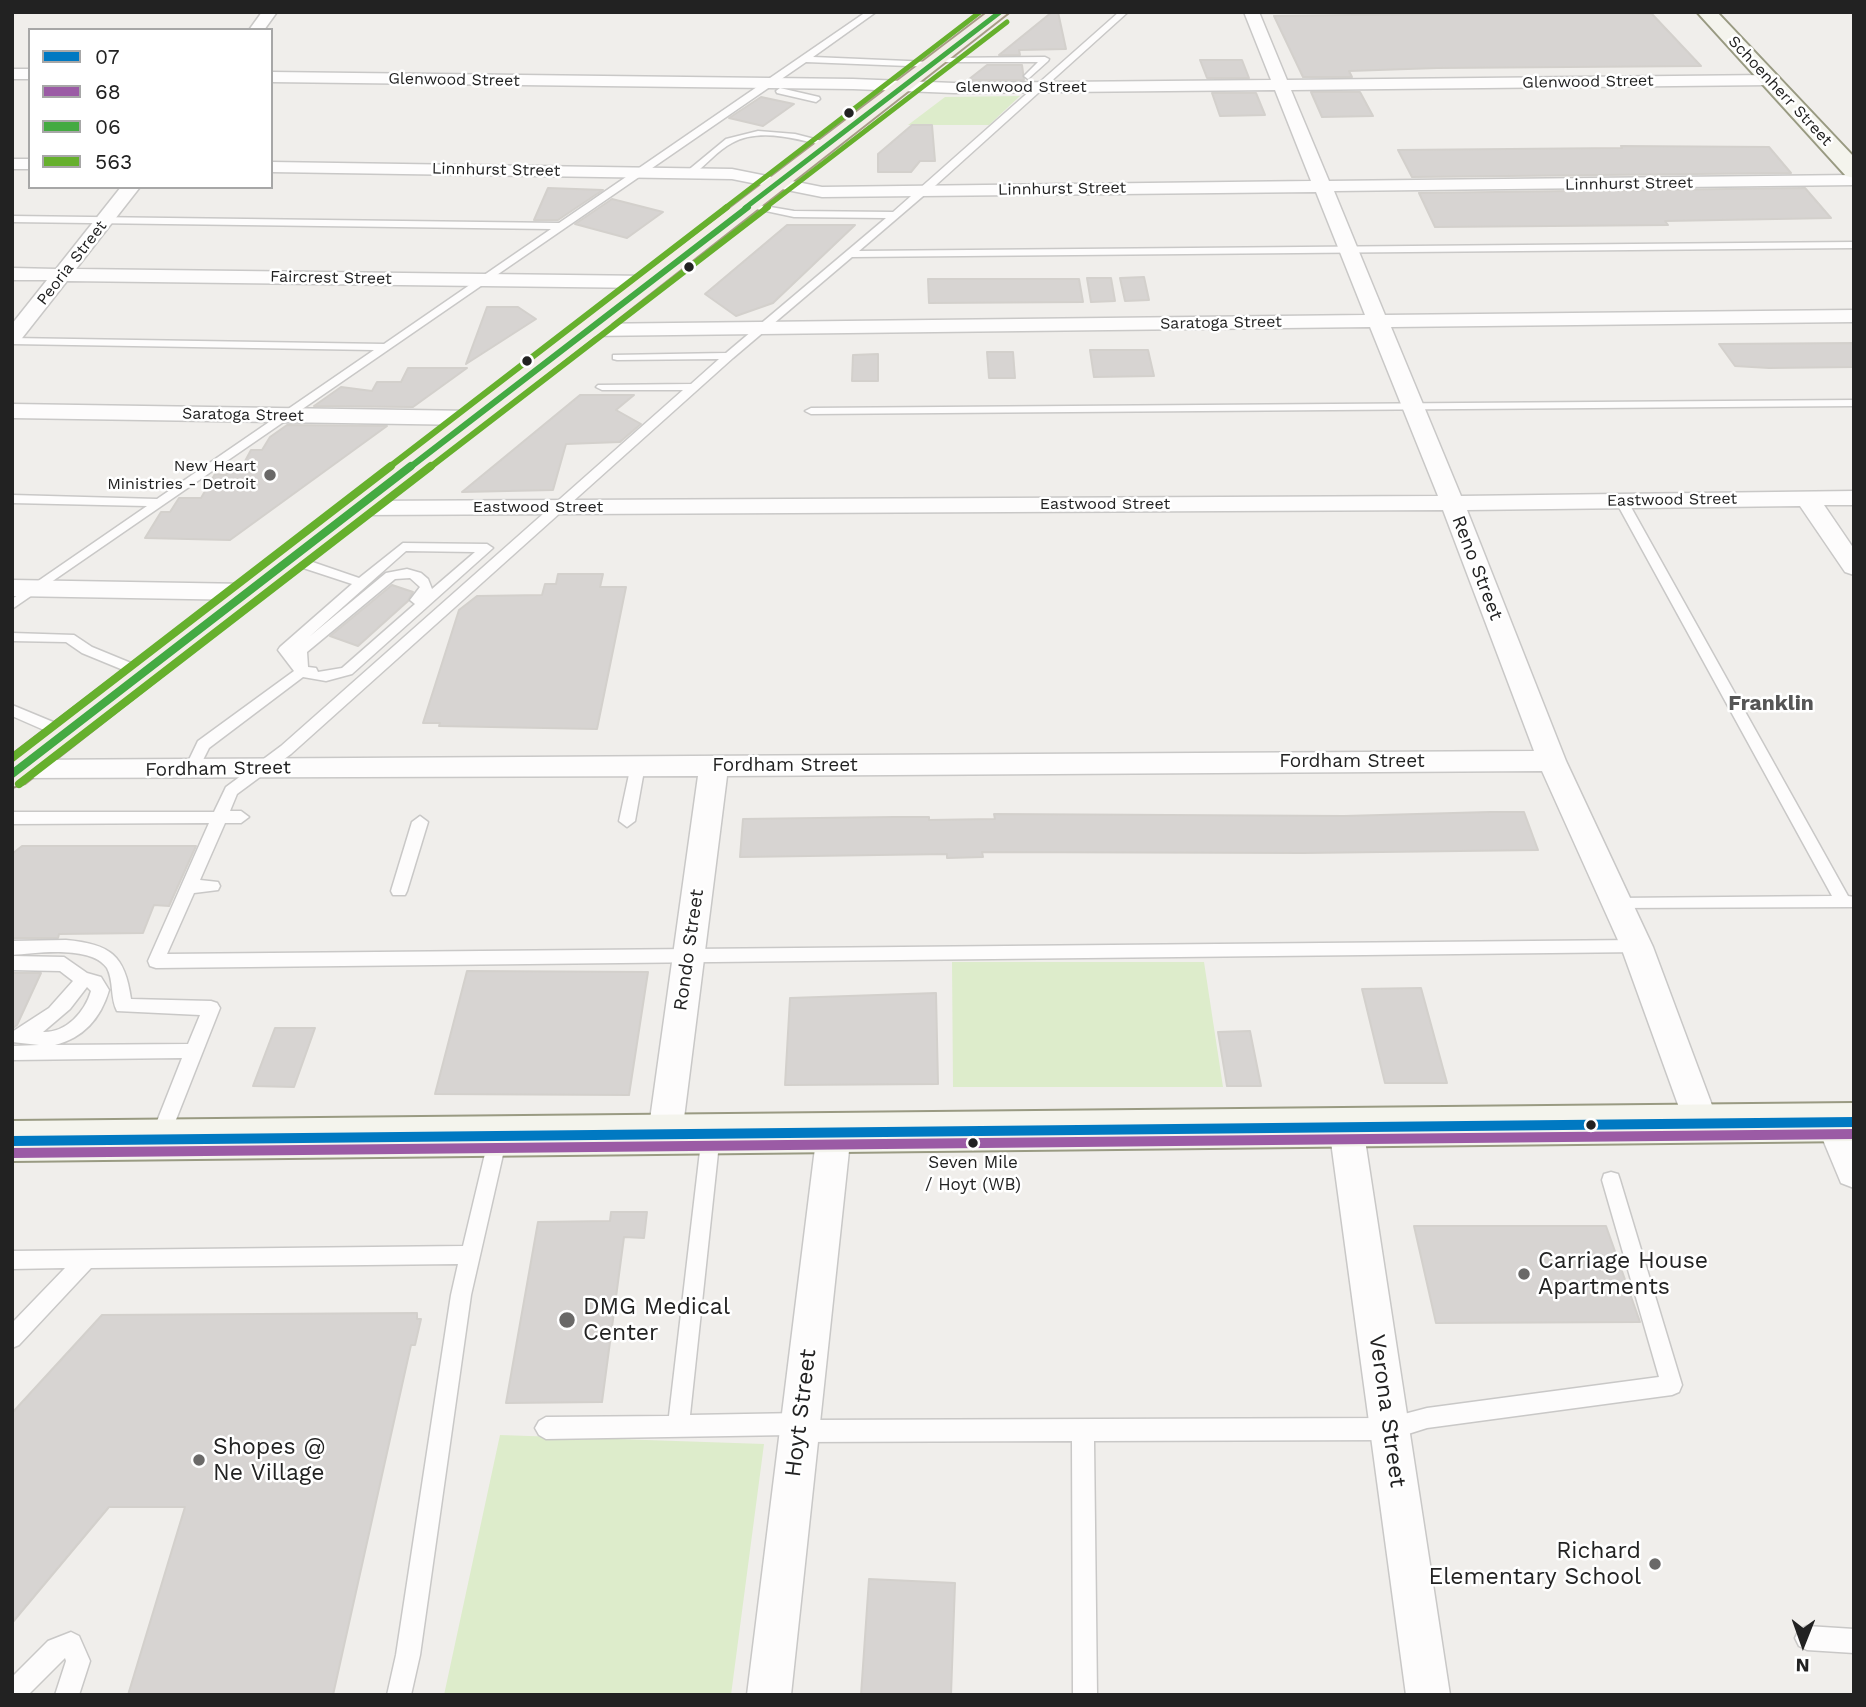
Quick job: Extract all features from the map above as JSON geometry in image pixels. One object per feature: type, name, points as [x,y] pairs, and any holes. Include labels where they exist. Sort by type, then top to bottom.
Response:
[{"type":"main road","points":[[15,772],[1000,12]]},
{"type":"street","points":[[258,28],[270,12]]},
{"type":"street","name":"Reno Street","points":[[1251,12],[1452,502],[1552,761],[1637,947],[1702,1124]]},
{"type":"street","name":"Schoenherr Street","points":[[1706,12],[1854,171]]},
{"type":"street","name":"Glenwood Street","points":[[273,77],[775,87],[810,93],[905,86],[1034,82],[1281,85],[1771,80]]},
{"type":"street","name":"Linnhurst Street","points":[[273,167],[691,172],[732,174],[822,192],[1854,180]]},
{"type":"street","name":"Peoria Street","points":[[12,340],[129,189]]},
{"type":"street","name":"Faircrest Street","points":[[12,274],[650,282]]},
{"type":"street","name":"Saratoga Street","points":[[587,330],[1854,316]]},
{"type":"street","name":"Saratoga Street","points":[[12,411],[474,418]]},
{"type":"street","points":[[1807,498],[1854,567]]},
{"type":"street","name":"Eastwood Street","points":[[357,508],[1854,498]]},
{"type":"street","points":[[24,589],[248,592]]},
{"type":"street","name":"Fordham Street","points":[[15,772],[192,768],[1552,761]]},
{"type":"street","name":"Rondo Street","points":[[665,1134],[713,765]]},
{"type":"street","points":[[12,1141],[1843,1123],[1854,1172]]},
{"type":"street","name":"Verona Street","points":[[1346,1127],[1428,1695]]},
{"type":"street","name":"Hoyt Street","points":[[769,1695],[834,1132]]},
{"type":"lane","points":[[12,605],[24,589],[159,503],[642,171],[775,87],[804,59],[872,12]]},
{"type":"lane","points":[[1125,12],[1034,82],[923,190],[729,356],[286,750],[231,790],[156,961],[1637,947]]},
{"type":"lane","points":[[804,59],[934,63],[1045,59],[1034,82]]},
{"type":"lane","points":[[691,172],[733,138],[748,135],[784,135],[830,144]]},
{"type":"lane","points":[[750,205],[794,214],[893,215]]},
{"type":"lane","points":[[12,219],[562,226]]},
{"type":"lane","points":[[847,254],[1854,245]]},
{"type":"lane","points":[[12,340],[386,347]]},
{"type":"lane","points":[[617,357],[729,356]]},
{"type":"lane","points":[[601,387],[695,387]]},
{"type":"lane","points":[[811,411],[1854,403]]},
{"type":"lane","points":[[12,499],[159,503]]},
{"type":"lane","points":[[1617,904],[1849,902],[1621,500]]},
{"type":"lane","points":[[403,547],[487,548],[347,671],[320,679],[301,672],[285,650],[403,547]]},
{"type":"lane","points":[[290,559],[361,583]]},
{"type":"lane","points":[[192,768],[203,745],[301,672],[335,668],[425,593],[427,587],[422,577],[409,572],[391,576],[300,650],[301,672]]},
{"type":"lane","points":[[12,637],[69,638],[87,650],[143,673]]},
{"type":"lane","points":[[12,709],[65,733]]},
{"type":"lane","points":[[627,821],[638,765]]},
{"type":"lane","points":[[12,818],[241,817]]},
{"type":"lane","points":[[400,891],[420,822]]},
{"type":"lane","points":[[189,887],[212,886]]},
{"type":"lane","points":[[12,948],[92,947],[112,961],[120,982],[123,1006],[211,1008],[158,1141]]},
{"type":"lane","points":[[12,963],[64,964],[82,979],[95,982],[100,990],[98,1002],[75,1029],[51,1039],[17,1037]]},
{"type":"lane","points":[[17,1037],[53,1014],[78,991],[82,979]]},
{"type":"lane","points":[[12,1053],[194,1051]]},
{"type":"lane","points":[[678,1426],[711,1134]]},
{"type":"lane","points":[[399,1695],[408,1655],[461,1295],[498,1137]]},
{"type":"lane","points":[[546,1428],[678,1426],[1083,1430],[1389,1429],[1427,1418],[1672,1385],[1611,1180]]},
{"type":"lane","points":[[12,1259],[470,1255]]},
{"type":"lane","points":[[12,1338],[88,1258]]},
{"type":"lane","points":[[1083,1430],[1085,1695]]},
{"type":"lane","points":[[1807,1638],[1854,1641]]},
{"type":"lane","points":[[12,1694],[56,1649],[71,1644],[78,1661],[67,1695]]},
{"type":"green space","points":[[1020,96],[989,125],[908,125],[945,97]]},
{"type":"green space","points":[[952,962],[1204,962],[1223,1087],[953,1087]]},
{"type":"green space","points":[[500,1435],[764,1444],[731,1695],[444,1695]]},
{"type":"building","points":[[1052,12],[1058,12],[1066,49],[1019,50],[1020,55],[999,55]]},
{"type":"building","points":[[1594,12],[1652,14],[1701,66],[1437,68],[1349,71],[1352,77],[1303,77],[1274,16]]},
{"type":"building","points":[[1200,60],[1242,60],[1249,78],[1207,78]]},
{"type":"building","points":[[987,65],[1022,65],[1024,80],[968,80]]},
{"type":"building","points":[[1311,92],[1360,92],[1373,116],[1322,117]]},
{"type":"building","points":[[1212,93],[1256,93],[1265,115],[1220,116]]},
{"type":"building","points":[[761,97],[794,104],[763,126],[729,118]]},
{"type":"building","points":[[912,125],[932,125],[935,161],[920,161],[911,172],[878,172],[878,154]]},
{"type":"building","points":[[1621,146],[1769,147],[1791,173],[1412,177],[1398,150],[1622,148]]},
{"type":"building","points":[[548,188],[603,190],[558,220],[534,220]]},
{"type":"building","points":[[1805,188],[1831,218],[1665,221],[1668,225],[1435,227],[1419,193]]},
{"type":"building","points":[[612,199],[663,212],[627,238],[575,224]]},
{"type":"building","points":[[787,225],[855,225],[773,303],[736,316],[705,294]]},
{"type":"building","points":[[1144,277],[1149,300],[1125,301],[1120,278]]},
{"type":"building","points":[[1087,278],[1111,278],[1115,301],[1091,302]]},
{"type":"building","points":[[928,279],[1079,279],[1083,302],[929,303]]},
{"type":"building","points":[[487,307],[518,307],[536,319],[466,364]]},
{"type":"building","points":[[1854,343],[1854,367],[1769,368],[1735,366],[1719,344]]},
{"type":"building","points":[[1090,350],[1148,350],[1154,376],[1094,377]]},
{"type":"building","points":[[987,352],[1013,352],[1015,378],[989,378]]},
{"type":"building","points":[[878,354],[878,381],[852,381],[853,355]]},
{"type":"building","points":[[408,368],[467,368],[413,407],[314,406],[341,387],[372,391],[377,382],[401,382]]},
{"type":"building","points":[[580,395],[634,395],[616,410],[641,424],[620,442],[566,444],[553,490],[462,492]]},
{"type":"building","points":[[287,425],[387,426],[230,540],[145,538],[161,512],[170,512],[179,498],[201,498],[215,474],[226,475],[233,463],[244,463],[251,450],[262,450],[270,437]]},
{"type":"building","points":[[558,574],[603,574],[600,587],[626,587],[597,729],[439,726],[440,723],[423,723],[459,610],[477,596],[542,595],[545,584],[556,584]]},
{"type":"building","points":[[392,585],[413,592],[408,601],[358,646],[330,636]]},
{"type":"building","points":[[1524,812],[1538,850],[1303,853],[982,852],[983,857],[947,858],[947,854],[740,857],[743,819],[929,817],[929,820],[995,819],[994,814],[1344,816]]},
{"type":"building","points":[[22,846],[196,846],[169,906],[154,905],[143,933],[59,934],[58,938],[12,938],[12,854]]},
{"type":"building","points":[[467,971],[648,972],[629,1095],[435,1094]]},
{"type":"building","points":[[12,973],[41,973],[17,1025],[12,1029]]},
{"type":"building","points":[[1421,988],[1447,1083],[1385,1083],[1362,989]]},
{"type":"building","points":[[936,993],[938,1084],[785,1085],[790,998]]},
{"type":"building","points":[[275,1028],[315,1028],[294,1087],[253,1086]]},
{"type":"building","points":[[1250,1031],[1261,1086],[1227,1086],[1218,1032]]},
{"type":"building","name":"DMG Medical Center","points":[[611,1212],[647,1212],[644,1238],[624,1237],[602,1402],[506,1403],[538,1222],[610,1221]]},
{"type":"building","name":"Carriage House Apartments","points":[[1414,1226],[1606,1226],[1640,1322],[1436,1323]]},
{"type":"building","name":"Shopes @ Ne Village","points":[[417,1313],[417,1319],[421,1319],[415,1345],[411,1345],[333,1695],[128,1695],[185,1507],[109,1507],[12,1623],[12,1413],[102,1315]]},
{"type":"building","points":[[869,1579],[955,1583],[951,1695],[861,1695]]},
{"type":"transit line","points":[[12,758],[980,12]]},
{"type":"transit line","name":"06","points":[[12,774],[1000,12]]},
{"type":"transit line","name":"563","points":[[19,784],[1007,22]]},
{"type":"transit line","name":"07","points":[[12,1141],[1854,1122]]},
{"type":"transit line","name":"68","points":[[12,1153],[1854,1134]]},
{"type":"place","name":"New Heart Ministries - Detroit","points":[[270,475]]},
{"type":"place","name":"Seven Mile / Hoyt (WB)","points":[[973,1143]]},
{"type":"place","name":"Carriage House Apartments","points":[[1524,1274]]},
{"type":"place","name":"DMG Medical Center","points":[[567,1320]]},
{"type":"place","name":"Shopes @ Ne Village","points":[[199,1460]]},
{"type":"place","name":"Richard Elementary School","points":[[1655,1564]]},
{"type":"district","name":"Franklin","points":[[1771,704]]}]
